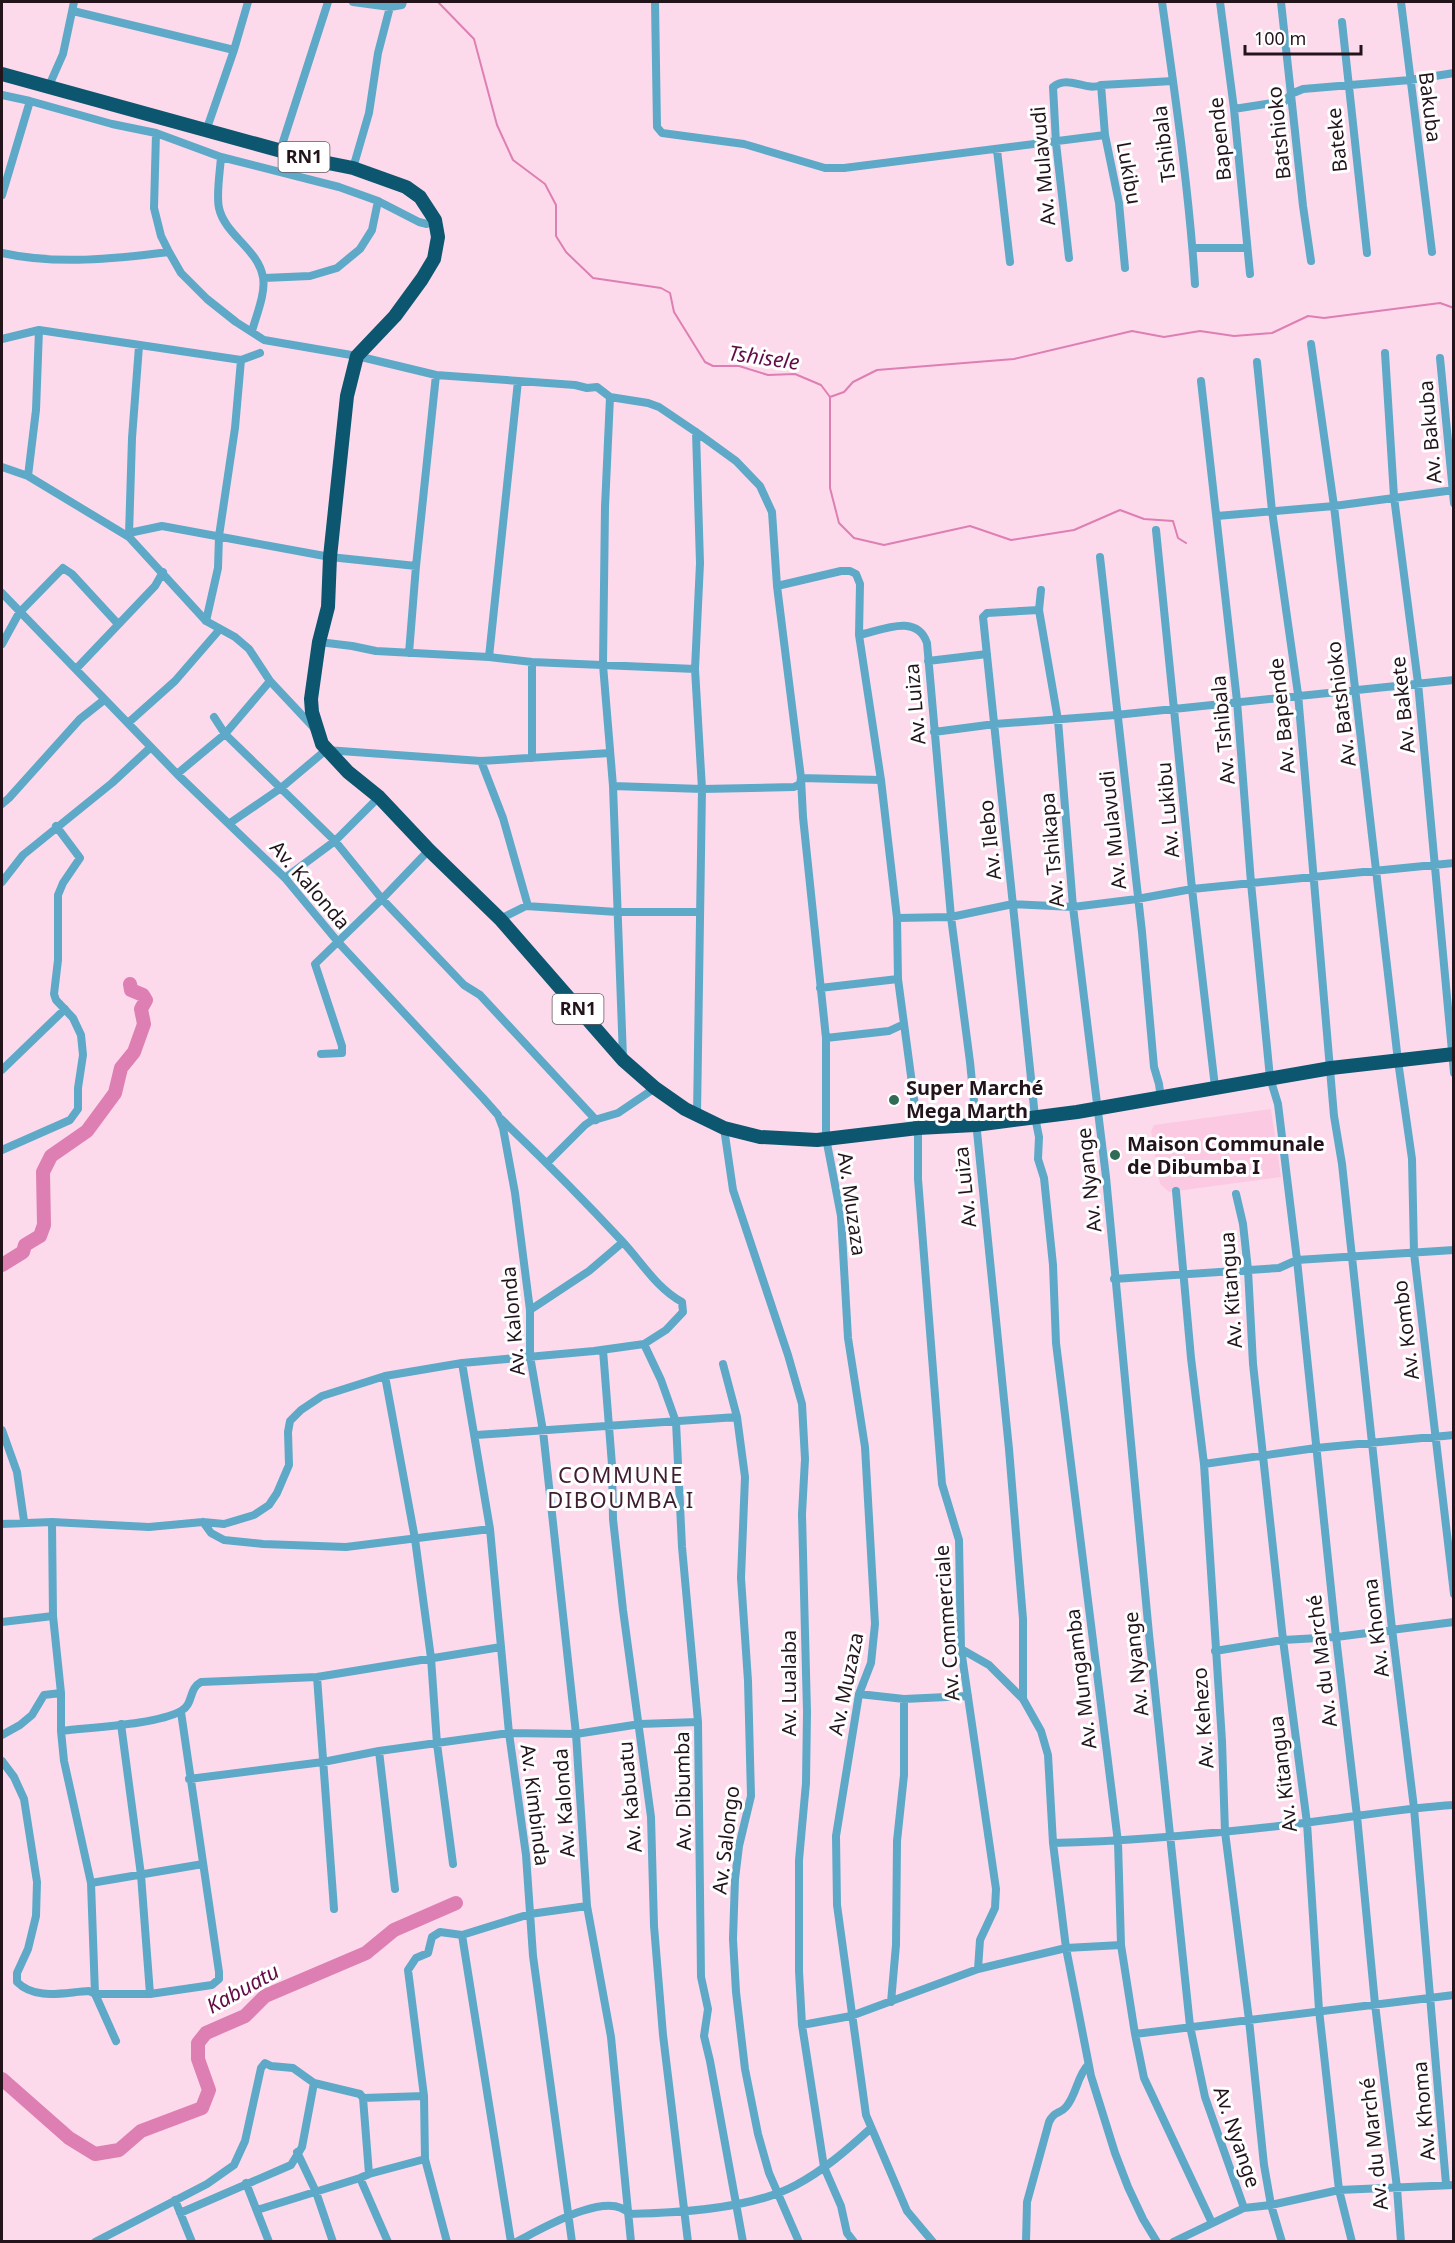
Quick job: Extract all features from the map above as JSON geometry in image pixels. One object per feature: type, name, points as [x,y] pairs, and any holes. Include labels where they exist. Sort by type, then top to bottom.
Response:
[{"type":"highway","name":"RN1","points":[[2,74],[206,131],[353,168],[406,187],[420,197],[435,220],[438,237],[434,259],[395,316],[357,356],[347,396],[330,557],[328,607],[319,642],[311,699],[312,712],[326,750],[348,772],[379,797],[429,850],[500,919],[623,1060],[679,1105],[724,1128],[760,1137],[817,1140],[918,1128],[975,1125],[1098,1109],[1331,1068],[1452,1054]]},
{"type":"street","points":[[48,88],[63,54],[74,2]]},
{"type":"street","points":[[206,131],[248,2]]},
{"type":"street","points":[[280,150],[328,2]]},
{"type":"street","points":[[353,2],[390,7],[402,5],[404,2]]},
{"type":"street","points":[[655,2],[657,127],[662,132],[744,144],[825,168],[844,168],[997,150],[1105,135]]},
{"type":"street","name":"Tshibala","points":[[1162,2],[1193,248],[1195,284]]},
{"type":"street","name":"Bapende","points":[[1220,2],[1234,109],[1250,274]]},
{"type":"street","name":"Batshioko","points":[[1281,2],[1311,261]]},
{"type":"street","name":"Bakuba","points":[[1401,2],[1432,252]]},
{"type":"street","points":[[353,168],[369,113],[378,53],[390,7]]},
{"type":"street","points":[[73,11],[234,50]]},
{"type":"street","name":"Bateke","points":[[1342,22],[1367,253]]},
{"type":"street","points":[[1234,109],[1285,101],[1291,94],[1303,89],[1410,80],[1454,73]]},
{"type":"street","points":[[1101,85],[1173,81]]},
{"type":"street","name":"Av. Mulavudi","points":[[1069,258],[1056,143],[1054,85],[1078,82],[1091,88],[1101,85]]},
{"type":"street","name":"Lukibu","points":[[1101,85],[1105,135],[1119,202],[1125,268]]},
{"type":"street","points":[[2,95],[156,134],[221,158],[339,187],[378,201],[419,222],[427,224],[435,220]]},
{"type":"street","points":[[2,195],[30,101]]},
{"type":"street","name":"Av. Muzaza","points":[[156,134],[154,208],[161,236],[169,252],[181,273],[207,299],[264,340],[357,356],[436,375],[576,385],[586,388],[597,387],[610,397],[648,403],[659,407],[736,461],[760,486],[772,512],[777,586],[801,778],[826,1038],[826,1138],[841,1216],[848,1338],[865,1447],[875,1624],[871,1663],[860,1694],[836,1836],[837,1905],[848,1969],[851,2016],[866,2115],[870,2129],[907,2211],[933,2241]]},
{"type":"street","points":[[997,150],[1010,262]]},
{"type":"street","points":[[221,158],[218,207],[224,222],[256,261],[264,278],[252,331]]},
{"type":"street","points":[[264,278],[310,276],[337,268],[360,249],[372,230],[378,201]]},
{"type":"street","points":[[1193,248],[1247,248]]},
{"type":"street","points":[[2,253],[80,260],[169,252]]},
{"type":"street","points":[[28,476],[36,410],[39,330]]},
{"type":"street","points":[[2,339],[39,330],[241,360],[260,353]]},
{"type":"street","name":"Av. Batshioko","points":[[1311,344],[1357,689],[1398,1061]]},
{"type":"street","points":[[129,535],[132,438],[139,346]]},
{"type":"street","name":"Av. Bakete","points":[[1385,353],[1394,497],[1418,683],[1454,1073]]},
{"type":"street","name":"Av. Bakuba","points":[[1440,358],[1454,503]]},
{"type":"street","points":[[206,621],[218,568],[219,536],[235,428],[241,360]]},
{"type":"street","name":"Av. Bapende","points":[[1257,362],[1272,511],[1298,694],[1331,1068]]},
{"type":"street","points":[[409,653],[436,375]]},
{"type":"street","points":[[489,657],[518,381]]},
{"type":"street","name":"Av. Tshibala","points":[[1201,381],[1238,701],[1251,883],[1270,1078]]},
{"type":"street","points":[[610,397],[605,507],[603,665],[613,786],[623,1060]]},
{"type":"street","points":[[696,432],[700,562],[695,669],[702,789],[697,1115]]},
{"type":"street","points":[[2,467],[28,476],[129,535],[206,621],[235,637],[249,649],[270,681],[319,735]]},
{"type":"street","points":[[1217,516],[1334,506],[1453,490]]},
{"type":"street","points":[[129,535],[162,526],[330,557],[416,566]]},
{"type":"street","name":"Av. Lukibu","points":[[1156,530],[1192,889],[1215,1087]]},
{"type":"street","name":"Av. Mulavudi","points":[[1100,557],[1154,1067],[1161,1099]]},
{"type":"street","points":[[2,644],[20,613],[63,568],[72,574],[118,624]]},
{"type":"street","name":"Av. Commerciale","points":[[777,586],[841,571],[856,574],[860,585],[860,635],[881,780],[897,918],[898,979],[918,1128],[918,1179],[942,1484],[959,1540],[961,1649],[996,1889],[995,1908],[980,1940],[978,1969]]},
{"type":"street","points":[[76,669],[155,586],[163,572]]},
{"type":"street","name":"Av. Tshikapa","points":[[1041,590],[1039,610],[1058,720],[1073,907],[1098,1109]]},
{"type":"street","name":"Av. Kalonda","points":[[2,593],[177,774],[285,878],[338,942],[498,1115],[503,1128],[515,1193],[530,1310],[530,1356],[543,1431],[576,1734],[587,1906],[611,2037],[631,2241]]},
{"type":"street","name":"Av. Ilebo","points":[[1035,1117],[984,615],[1039,610]]},
{"type":"street","name":"Av. Luiza","points":[[860,635],[905,625],[916,627],[923,633],[927,643],[951,917],[970,1062],[1009,1449],[1023,1608],[1023,1699]]},
{"type":"street","points":[[128,723],[175,681],[220,628]]},
{"type":"street","points":[[319,642],[352,646],[364,650],[489,657],[532,662],[695,669]]},
{"type":"street","points":[[928,661],[987,654]]},
{"type":"street","points":[[532,662],[532,758]]},
{"type":"street","points":[[934,732],[995,724],[1116,715],[1298,694],[1454,680]]},
{"type":"street","points":[[177,774],[225,734],[270,681]]},
{"type":"street","points":[[2,804],[80,719],[104,700]]},
{"type":"street","points":[[214,717],[225,734],[335,841],[382,899],[464,985],[480,995],[596,1120]]},
{"type":"street","points":[[2,882],[22,855],[112,783],[151,747]]},
{"type":"street","points":[[230,823],[281,788],[326,750],[481,761],[610,753]]},
{"type":"street","points":[[481,761],[503,818],[528,906]]},
{"type":"street","points":[[613,786],[702,789],[794,787],[800,784],[801,778],[881,780]]},
{"type":"street","points":[[285,878],[335,841],[379,797]]},
{"type":"street","points":[[2,1150],[70,1120],[78,1109],[78,1088],[83,1055],[81,1035],[73,1018],[56,1000],[54,994],[58,960],[57,903],[63,883],[80,858],[56,826]]},
{"type":"street","points":[[321,1054],[342,1053],[342,1046],[315,963],[429,850]]},
{"type":"street","points":[[897,918],[951,917],[1013,904],[1073,907],[1192,889],[1454,863]]},
{"type":"street","points":[[500,919],[528,906],[616,912],[700,912]]},
{"type":"street","points":[[820,988],[898,979]]},
{"type":"street","points":[[2,1070],[65,1009]]},
{"type":"street","points":[[826,1038],[889,1031],[904,1024]]},
{"type":"street","name":"Av. Kombo","points":[[1398,1061],[1412,1159],[1414,1254],[1454,1594]]},
{"type":"street","name":"Av. Khoma","points":[[1331,1068],[1334,1116],[1342,1164],[1371,1443],[1414,1808],[1430,1996],[1450,2184]]},
{"type":"street","name":"Av. du Marché","points":[[1270,1078],[1278,1104],[1297,1260],[1401,2241]]},
{"type":"street","points":[[547,1163],[585,1125],[618,1113],[655,1088]]},
{"type":"street","name":"Av. Nyange","points":[[1098,1109],[1190,2026],[1205,2097],[1244,2208]]},
{"type":"street","points":[[2,1524],[52,1521],[148,1527],[203,1522],[224,1524],[254,1515],[269,1505],[290,1465],[288,1432],[290,1421],[301,1410],[322,1396],[385,1376],[462,1363],[644,1344],[666,1330],[682,1312],[682,1302],[668,1294],[623,1242],[498,1115]]},
{"type":"street","name":"Av. Mungamba","points":[[1035,1117],[1039,1137],[1038,1159],[1044,1178],[1053,1265],[1056,1343],[1118,1842],[1121,1945],[1144,2078],[1212,2223]]},
{"type":"street","name":"Av. Lualaba","points":[[724,1128],[733,1190],[802,1404],[805,1459],[802,1514],[807,1712],[806,1783],[799,1860],[799,1971],[802,2025],[824,2167],[841,2206],[847,2233],[854,2241]]},
{"type":"street","name":"Av. Kehezo","points":[[1176,1191],[1204,1464],[1222,1741],[1225,1832],[1249,2020],[1264,2164],[1271,2205],[1282,2241]]},
{"type":"street","name":"Av. Kitangua","points":[[1236,1194],[1243,1224],[1253,1364],[1283,1640],[1307,1822],[1319,2010],[1339,2190],[1352,2241]]},
{"type":"street","points":[[530,1310],[589,1270],[623,1242]]},
{"type":"street","points":[[1114,1279],[1279,1268],[1297,1260],[1454,1250]]},
{"type":"street","name":"Av. Dibumba","points":[[644,1344],[662,1380],[676,1422],[682,1547],[698,1722],[701,1977],[708,2008],[704,2036],[743,2241]]},
{"type":"street","name":"Av. Kabuatu","points":[[603,1350],[617,1553],[651,1817],[654,1926],[662,2024],[688,2241]]},
{"type":"street","name":"Av. Kimbinda","points":[[462,1363],[476,1435],[490,1529],[509,1733],[526,1855],[544,2041],[572,2241]]},
{"type":"street","name":"Av. Salongo","points":[[723,1364],[737,1417],[745,1477],[741,1578],[748,1681],[751,1796],[739,1847],[735,1879],[733,1939],[736,1992],[745,2069],[758,2134],[769,2173],[799,2241]]},
{"type":"street","points":[[385,1376],[415,1539],[431,1658],[437,1744],[453,1864]]},
{"type":"street","points":[[476,1435],[737,1417]]},
{"type":"street","points":[[2,1430],[17,1472],[24,1521]]},
{"type":"street","points":[[1204,1464],[1264,1454],[1454,1435]]},
{"type":"street","points":[[52,1521],[53,1616],[61,1693],[61,1731],[66,1770],[91,1883],[95,1994],[116,2041]]},
{"type":"street","points":[[203,1522],[218,1538],[256,1543],[346,1547],[490,1529]]},
{"type":"street","points":[[2,1622],[53,1616]]},
{"type":"street","points":[[1215,1651],[1283,1640],[1336,1637],[1454,1622]]},
{"type":"street","points":[[61,1731],[154,1719],[180,1712],[189,1706],[194,1687],[201,1682],[317,1677],[501,1647]]},
{"type":"street","points":[[961,1649],[989,1665],[1023,1699],[1041,1731],[1048,1755],[1053,1843],[1066,1948],[1088,2064],[1115,2153],[1138,2208],[1157,2241]]},
{"type":"street","points":[[317,1677],[334,1910]]},
{"type":"street","points":[[2,1735],[20,1725],[32,1714],[44,1695],[61,1693]]},
{"type":"street","points":[[860,1694],[903,1699],[968,1696]]},
{"type":"street","points":[[891,2002],[896,1945],[897,1841],[904,1775],[903,1699]]},
{"type":"street","points":[[2,1761],[14,1777],[24,1798],[37,1882],[36,1916],[28,1949],[17,1973],[17,1982],[36,1994],[89,1991],[95,1994],[150,1994],[212,1985],[219,1979],[180,1712]]},
{"type":"street","points":[[189,1779],[323,1762],[379,1751],[509,1733],[576,1734],[640,1724],[698,1722]]},
{"type":"street","points":[[121,1724],[141,1875],[150,1994]]},
{"type":"street","points":[[379,1751],[395,1889]]},
{"type":"street","points":[[1053,1843],[1118,1842],[1225,1832],[1454,1805]]},
{"type":"street","points":[[91,1883],[203,1864]]},
{"type":"street","points":[[447,2241],[425,2159],[424,2096],[408,1970],[416,1958],[428,1953],[430,1942],[436,1933],[462,1935],[530,1914],[587,1906]]},
{"type":"street","points":[[462,1935],[511,2241]]},
{"type":"street","points":[[802,2025],[851,2016],[978,1969],[1066,1948],[1121,1945]]},
{"type":"street","points":[[1136,2034],[1430,1996],[1454,1995]]},
{"type":"street","points":[[95,2241],[106,2239],[207,2184],[234,2165],[243,2149],[261,2068],[265,2062],[271,2066],[293,2068],[314,2082],[360,2094],[363,2098],[369,2174]]},
{"type":"street","points":[[1026,2241],[1027,2202],[1049,2122],[1054,2114],[1067,2106],[1081,2073],[1088,2064]]},
{"type":"street","points":[[180,2213],[291,2165],[302,2147],[314,2082]]},
{"type":"street","points":[[363,2098],[424,2096]]},
{"type":"street","points":[[516,2241],[592,2207],[608,2206],[626,2210],[629,2214],[662,2213],[735,2204],[778,2193],[796,2185],[824,2167],[870,2129]]},
{"type":"street","points":[[297,2152],[316,2192],[333,2241]]},
{"type":"street","points":[[257,2210],[369,2174],[425,2159]]},
{"type":"street","points":[[360,2178],[387,2241]]},
{"type":"street","points":[[246,2183],[269,2241]]},
{"type":"street","points":[[1173,2241],[1244,2208],[1271,2205],[1339,2190],[1450,2184]]},
{"type":"street","points":[[175,2200],[192,2241]]},
{"type":"shaded area","points":[[1271,1109],[1281,1177],[1169,1192],[1160,1184],[1151,1131],[1154,1125]]},
{"type":"waterway","name":"Tshisele","points":[[438,2],[474,39],[497,125],[513,160],[545,184],[556,205],[556,236],[566,252],[593,278],[661,288],[670,293],[674,312],[705,362],[713,366],[739,366],[768,375],[795,374],[821,385],[830,397],[830,488],[839,523],[854,538],[884,545],[970,526],[1011,540],[1074,530],[1120,510],[1144,519],[1173,521],[1178,538],[1186,543]]},
{"type":"waterway","points":[[830,397],[844,392],[853,382],[877,370],[1014,359],[1132,331],[1164,337],[1200,331],[1234,336],[1272,333],[1308,316],[1324,318],[1440,303],[1454,308]]},
{"type":"waterway","points":[[2,1265],[23,1252],[25,1245],[40,1236],[44,1225],[43,1172],[51,1156],[87,1131],[115,1093],[121,1068],[134,1052],[144,1024],[141,1009],[146,1000],[143,995],[131,990],[130,984]]},
{"type":"waterway","name":"Kabuatu","points":[[2,2079],[69,2138],[95,2154],[119,2150],[141,2131],[202,2108],[209,2090],[198,2059],[198,2043],[206,2033],[245,2016],[265,1996],[366,1953],[394,1930],[456,1903]]},
{"type":"place","name":"Super Marché Mega Marth","points":[[894,1100]]},
{"type":"place","name":"Maison Communale de Dibumba I","points":[[1115,1155]]},
{"type":"district","name":"COMMUNE DIBOUMBA I","points":[[621,1488]]}]
